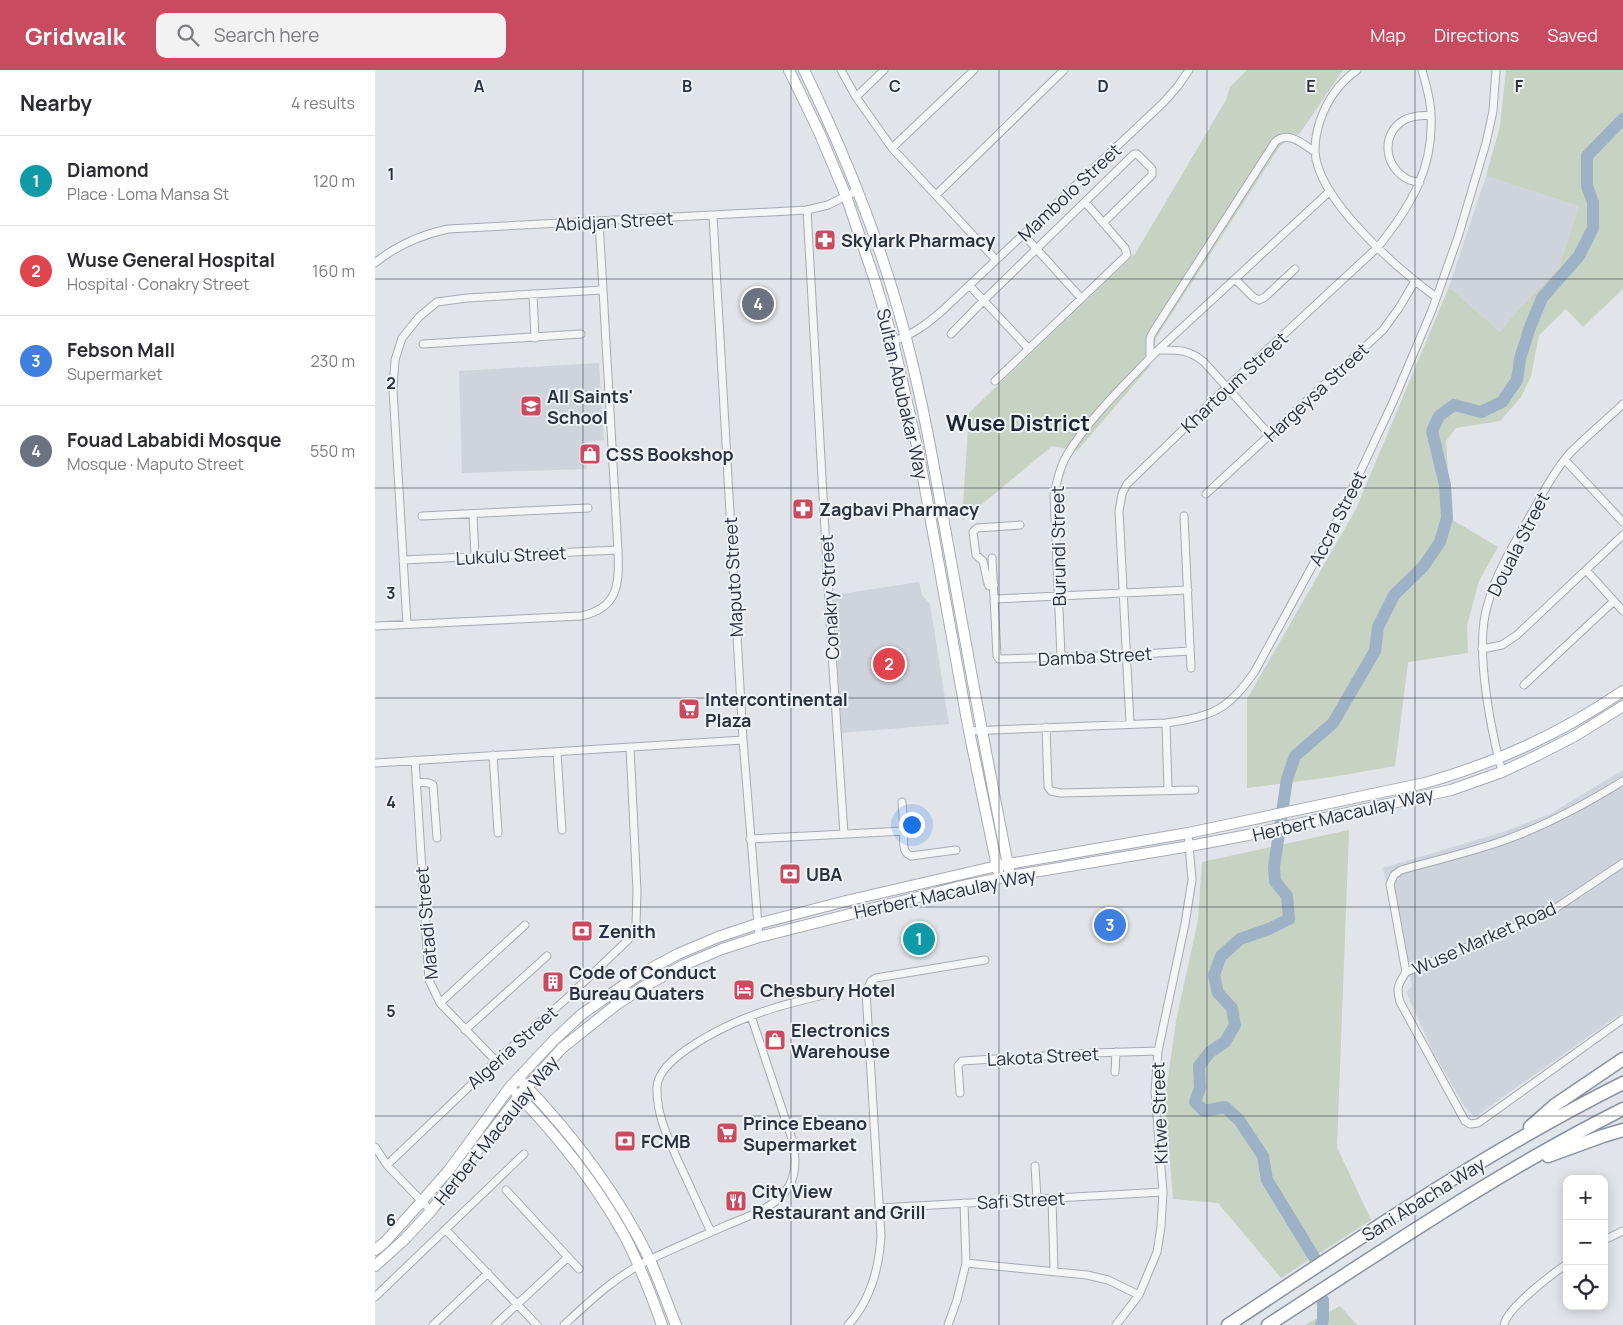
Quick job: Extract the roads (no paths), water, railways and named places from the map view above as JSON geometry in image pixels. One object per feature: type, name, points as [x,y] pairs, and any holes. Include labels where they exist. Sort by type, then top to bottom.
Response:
[{"type":"highway","points":[[1511,1143],[1555,1105],[1623,1059]]},
{"type":"highway","name":"Sani Abacha Way","points":[[1228,1325],[1368,1233],[1511,1143],[1623,1082]]},
{"type":"highway","name":"Sani Abacha Way","points":[[1269,1324],[1507,1173],[1581,1130],[1623,1109]]},
{"type":"highway","points":[[1507,1173],[1567,1149],[1623,1130]]},
{"type":"main road","name":"Sultan Abubakar Way","points":[[789,70],[819,132],[846,196],[893,341],[919,455],[969,731],[997,866],[1005,877]]},
{"type":"main road","name":"Sultan Abubakar Way","points":[[804,70],[831,126],[858,190],[906,337],[937,483],[1008,864],[1005,877]]},
{"type":"main road","name":"Herbert Macaulay Way","points":[[375,1250],[385,1242],[449,1170],[510,1087],[553,1041],[582,1014],[637,976],[678,954],[718,937],[757,924],[997,866],[1188,833],[1425,783],[1461,773],[1531,745],[1567,726],[1623,691]]},
{"type":"main road","name":"Herbert Macaulay Way","points":[[375,1266],[431,1212],[519,1096],[562,1048],[616,1005],[643,987],[683,965],[759,937],[1005,877],[1248,835],[1451,790],[1502,772],[1536,756],[1575,736],[1623,706]]},
{"type":"main road","points":[[518,1078],[570,1136],[595,1168],[632,1227],[649,1260],[676,1325]]},
{"type":"main road","points":[[510,1087],[561,1143],[587,1175],[623,1233],[639,1265],[662,1325]]},
{"type":"street","points":[[841,70],[856,97],[892,148],[996,260]]},
{"type":"street","points":[[856,97],[884,70]]},
{"type":"street","points":[[892,148],[974,70]]},
{"type":"street","points":[[936,195],[1064,70]]},
{"type":"street","name":"Mambolo Street","points":[[893,341],[906,337],[926,325],[970,286],[1163,103],[1189,70]]},
{"type":"street","points":[[1357,70],[1337,88],[1324,108],[1317,130],[1315,152],[1320,173],[1330,191],[1346,212],[1378,247],[1415,281],[1437,297]]},
{"type":"street","name":"Khartoum Street","points":[[1130,724],[1119,510],[1122,494],[1127,484],[1227,387],[1378,247],[1397,223],[1414,196],[1428,159],[1431,116],[1422,70]]},
{"type":"street","name":"Accra Street","points":[[969,731],[1166,722],[1197,718],[1214,712],[1231,701],[1245,686],[1340,515],[1393,402],[1437,297],[1458,236],[1486,143],[1493,111],[1496,70]]},
{"type":"street","points":[[1420,182],[1409,180],[1399,173],[1390,162],[1387,150],[1388,138],[1395,127],[1405,120],[1415,116],[1431,116]]},
{"type":"street","points":[[1150,358],[1150,338],[1153,332],[1275,142],[1279,138],[1289,137],[1315,152]]},
{"type":"street","points":[[951,334],[1134,154],[1140,155],[1152,168],[1152,174],[1103,223]]},
{"type":"street","name":"Abidjan Street","points":[[375,263],[405,242],[426,234],[448,229],[807,210],[828,205],[858,190]]},
{"type":"street","name":"Burundi Street","points":[[1061,656],[1054,495],[1058,476],[1066,456],[1081,434],[1150,358],[1330,191]]},
{"type":"street","points":[[995,381],[1127,255],[1125,248],[1085,202]]},
{"type":"street","name":"Conakry Street","points":[[807,210],[831,647],[844,834]]},
{"type":"street","name":"Maputo Street","points":[[713,216],[743,740],[759,937]]},
{"type":"street","points":[[375,626],[581,616],[592,614],[607,604],[616,591],[619,577],[618,550],[599,221]]},
{"type":"street","points":[[1023,234],[1081,298]]},
{"type":"street","points":[[1235,279],[1253,297],[1259,300],[1295,269]]},
{"type":"street","name":"Hargeysa Street","points":[[1206,494],[1383,330],[1415,281]]},
{"type":"street","points":[[970,286],[1029,349]]},
{"type":"street","points":[[407,624],[393,389],[395,360],[402,338],[419,317],[437,302],[467,298],[603,290]]},
{"type":"street","points":[[533,294],[535,338]]},
{"type":"street","points":[[423,344],[581,334]]},
{"type":"street","points":[[1158,350],[1181,350],[1193,354],[1204,362],[1271,435]]},
{"type":"street","name":"Douala Street","points":[[1502,772],[1491,717],[1482,649],[1484,622],[1493,588],[1517,539],[1547,486],[1569,454],[1623,404]]},
{"type":"street","points":[[1565,460],[1623,522]]},
{"type":"street","points":[[422,516],[588,508]]},
{"type":"street","points":[[473,514],[475,556]]},
{"type":"street","points":[[1184,516],[1191,668]]},
{"type":"street","points":[[994,585],[989,586],[983,561],[976,555],[973,532],[977,528],[1020,525]]},
{"type":"street","points":[[1482,649],[1503,645],[1517,636],[1623,535]]},
{"type":"street","name":"Lukulu Street","points":[[403,560],[618,550]]},
{"type":"street","points":[[992,558],[995,599],[1188,590]]},
{"type":"street","points":[[1586,570],[1623,611]]},
{"type":"street","name":"Damba Street","points":[[995,599],[997,656],[999,660],[1190,651]]},
{"type":"street","points":[[1524,684],[1613,601]]},
{"type":"street","points":[[1166,722],[1169,790]]},
{"type":"street","points":[[1046,728],[1048,787],[1051,791],[1060,793],[1195,790]]},
{"type":"street","points":[[375,763],[743,740]]},
{"type":"street","name":"Algeria Street","points":[[387,1165],[628,940],[636,925],[637,891],[630,747]]},
{"type":"street","points":[[557,752],[562,830]]},
{"type":"street","points":[[493,756],[497,833]]},
{"type":"street","name":"Matadi Street","points":[[415,760],[427,971],[432,989],[440,1003],[496,1062]]},
{"type":"street","points":[[1406,972],[1390,884],[1394,875],[1401,870],[1513,837],[1594,799],[1623,781]]},
{"type":"street","points":[[416,782],[429,782],[433,785],[437,838]]},
{"type":"street","points":[[903,802],[905,852],[911,856],[957,850]]},
{"type":"street","points":[[750,839],[904,831]]},
{"type":"street","name":"Kitwe Street","points":[[1116,1325],[1139,1295],[1157,1252],[1161,1227],[1163,1192],[1157,1137],[1155,1092],[1158,1052],[1185,924],[1192,880],[1188,833]]},
{"type":"street","name":"Wuse Market Road","points":[[1623,863],[1556,908],[1406,972],[1397,991],[1400,1002],[1444,1084],[1465,1121],[1470,1124],[1478,1124],[1623,1019]]},
{"type":"street","points":[[440,1003],[525,925]]},
{"type":"street","points":[[465,1030],[547,956]]},
{"type":"street","points":[[848,1325],[866,1301],[875,1278],[880,1255],[880,1208],[866,992],[868,986],[876,978],[985,960]]},
{"type":"street","points":[[711,1232],[662,1124],[658,1105],[658,1079],[669,1063],[687,1049],[751,1016],[791,1003],[836,992]]},
{"type":"street","points":[[564,1325],[608,1285],[639,1265],[752,1215],[770,1205],[785,1192],[794,1176],[796,1159],[793,1142],[751,1016]]},
{"type":"street","points":[[1115,1072],[1116,1052]]},
{"type":"street","name":"Lakota Street","points":[[960,1093],[958,1066],[962,1061],[1116,1052],[1158,1052]]},
{"type":"street","points":[[375,1147],[387,1165],[431,1212]]},
{"type":"street","points":[[375,1297],[525,1154]]},
{"type":"street","points":[[1035,1166],[1037,1199]]},
{"type":"street","points":[[506,1190],[579,1269]]},
{"type":"street","name":"Safi Street","points":[[880,1208],[1163,1192]]},
{"type":"street","points":[[1052,1198],[1054,1270]]},
{"type":"street","points":[[948,1325],[957,1300],[965,1262],[964,1204]]},
{"type":"street","points":[[446,1230],[537,1325]]},
{"type":"street","points":[[1608,1238],[1623,1231]]},
{"type":"street","points":[[495,1325],[568,1257]]},
{"type":"street","points":[[965,1262],[1087,1275],[1108,1280],[1139,1295]]},
{"type":"street","points":[[1504,1325],[1515,1307],[1566,1265]]},
{"type":"street","points":[[433,1325],[487,1273]]},
{"type":"waterway","points":[[1314,1257],[1267,1180],[1263,1156],[1239,1120],[1225,1107],[1204,1111],[1195,1102],[1200,1088],[1199,1066],[1210,1052],[1225,1042],[1235,1025],[1232,1008],[1218,993],[1214,975],[1221,956],[1240,939],[1269,929],[1289,919],[1287,896],[1275,881],[1274,867],[1287,779],[1295,756],[1333,723],[1375,651],[1378,627],[1394,595],[1423,567],[1440,542],[1447,518],[1445,485],[1432,431],[1439,416],[1454,405],[1481,412],[1502,402],[1517,380],[1520,359],[1542,298],[1579,256],[1593,228],[1593,202],[1587,186],[1587,156],[1623,119]]},
{"type":"waterway","points":[[1321,1325],[1323,1320],[1323,1300]]},
{"type":"place","name":"Skylark Pharmacy","points":[[825,240]]},
{"type":"place","name":"Fouad Lababidi Mosque","points":[[758,304]]},
{"type":"place","name":"All Saints' School","points":[[531,406]]},
{"type":"place","name":"CSS Bookshop","points":[[590,454]]},
{"type":"place","name":"Zagbavi Pharmacy","points":[[803,509]]},
{"type":"place","name":"Wuse General Hospital","points":[[889,664]]},
{"type":"place","name":"Intercontinental Plaza","points":[[689,709]]},
{"type":"place","name":"UBA","points":[[790,874]]},
{"type":"place","name":"Febson Mall","points":[[1110,925]]},
{"type":"place","name":"Zenith","points":[[582,931]]},
{"type":"place","name":"Diamond","points":[[919,939]]},
{"type":"place","name":"Code of Conduct Bureau Quaters","points":[[553,982]]},
{"type":"place","name":"Chesbury Hotel","points":[[744,990]]},
{"type":"place","name":"Electronics Warehouse","points":[[775,1040]]},
{"type":"place","name":"Prince Ebeano Supermarket","points":[[727,1133]]},
{"type":"place","name":"FCMB","points":[[625,1141]]},
{"type":"place","name":"City View Restaurant and Grill","points":[[736,1201]]},
{"type":"district","name":"Wuse District","points":[[1018,423]]}]
